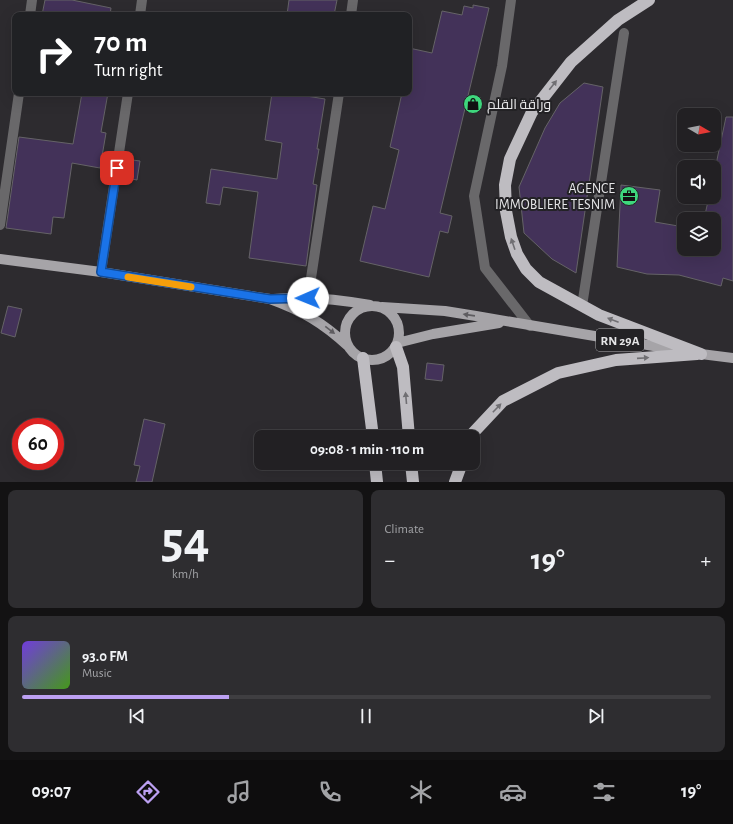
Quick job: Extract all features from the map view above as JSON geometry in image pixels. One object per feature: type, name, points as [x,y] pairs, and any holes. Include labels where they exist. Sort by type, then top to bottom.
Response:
[{"type":"highway","points":[[649,0],[618,20],[571,62],[532,112],[510,159],[505,185],[506,211],[511,237],[517,254],[526,269],[539,282],[599,314],[701,354]]},
{"type":"highway","points":[[396,345],[403,367],[408,430]]},
{"type":"highway","points":[[476,430],[503,401],[558,373],[616,360],[701,354]]},
{"type":"highway","points":[[363,358],[372,430]]},
{"type":"highway","points":[[376,470],[377,482]]},
{"type":"highway","points":[[412,470],[413,482]]},
{"type":"highway","points":[[454,482],[459,470]]},
{"type":"main road","points":[[0,259],[101,272],[270,299],[330,299],[377,306],[445,311],[507,322]]},
{"type":"main road","points":[[270,299],[292,307],[313,318],[332,331],[355,353],[363,358],[372,360],[390,354],[396,345],[399,338],[399,328],[396,319],[390,312],[377,306],[364,307],[355,312],[349,319],[346,328],[348,346]]},
{"type":"main road","name":"RN 29A","points":[[507,322],[733,358]]},
{"type":"main road","points":[[396,345],[433,334],[507,322]]},
{"type":"street","points":[[30,12],[32,0]]},
{"type":"street","points":[[140,12],[142,0]]},
{"type":"street","points":[[351,12],[353,0]]},
{"type":"street","points":[[511,0],[502,66],[474,196],[485,268],[530,326]]},
{"type":"street","points":[[582,306],[624,33]]},
{"type":"street","points":[[0,225],[19,96]]},
{"type":"street","points":[[101,272],[128,96]]},
{"type":"street","points":[[308,298],[339,96]]},
{"type":"building","points":[[45,0],[72,0],[111,8],[110,12],[43,12]]},
{"type":"building","points":[[289,0],[337,0],[335,12],[287,12]]},
{"type":"building","points":[[473,5],[489,8],[440,213],[452,216],[448,233],[440,231],[429,277],[360,261],[373,206],[385,209],[399,150],[390,147],[401,96],[412,96],[412,49],[432,53],[442,11],[462,15],[464,6],[473,8]]},
{"type":"building","points":[[584,83],[603,87],[576,273],[552,259],[524,233],[519,187],[545,128],[560,103]]},
{"type":"building","points":[[81,96],[107,96],[101,132],[106,133],[100,168],[72,163],[64,218],[53,217],[51,234],[6,228],[19,137],[73,144]]},
{"type":"building","points":[[272,96],[306,96],[325,99],[313,184],[317,185],[306,266],[249,258],[258,192],[223,187],[220,205],[206,203],[211,169],[277,179],[282,143],[265,140]]},
{"type":"building","points":[[726,117],[733,117],[733,281],[723,278],[721,286],[679,275],[647,274],[617,267],[621,185],[660,190],[655,222],[677,226],[677,256],[721,256],[721,212],[706,212],[707,204],[721,204],[721,160],[717,160],[719,152],[721,152],[721,141]]},
{"type":"building","points":[[125,159],[140,161],[137,180],[122,177]]},
{"type":"building","points":[[8,306],[22,309],[15,337],[1,333]]},
{"type":"building","points":[[427,363],[444,365],[442,381],[425,379]]},
{"type":"building","points":[[144,419],[165,424],[152,482],[136,482],[140,466],[134,465]]},
{"type":"slow traffic","points":[[128,277],[191,287]]},
{"type":"place","name":"وراقة القلم","points":[[473,104]]},
{"type":"place","name":"AGENCE IMMOBLIERE TESNIM","points":[[629,196]]},
{"type":"route","points":[[117,168],[101,272],[270,299],[308,298]]}]
